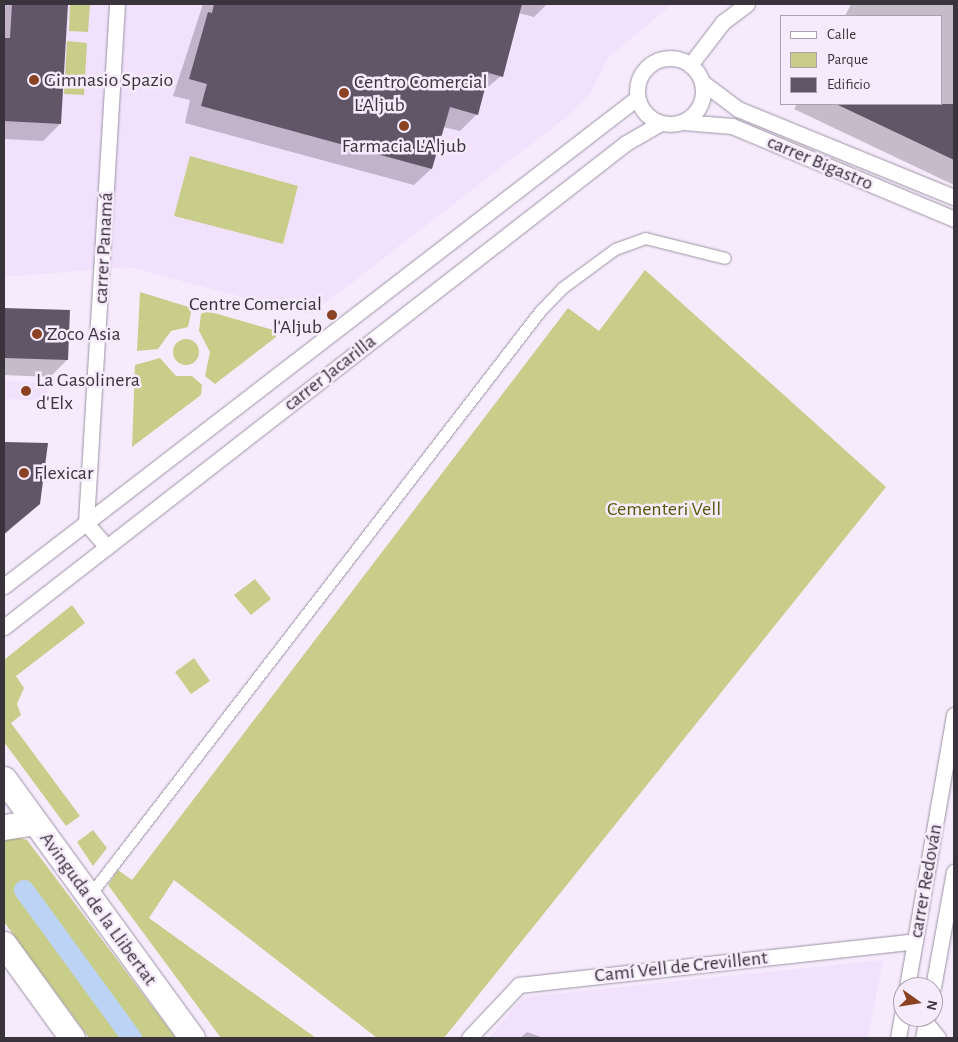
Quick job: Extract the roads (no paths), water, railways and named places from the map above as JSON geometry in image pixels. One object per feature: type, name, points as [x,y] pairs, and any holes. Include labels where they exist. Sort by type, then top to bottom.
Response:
[{"type":"highway","name":"Avinguda de la Llibertat","points":[[4,779],[192,1038]]},
{"type":"highway","points":[[4,827],[35,822]]},
{"type":"highway","points":[[4,944],[72,1038]]},
{"type":"street","name":"carrer Panamá","points":[[86,522],[104,256],[117,4]]},
{"type":"street","points":[[690,65],[723,22],[747,4]]},
{"type":"street","points":[[676,58],[690,65],[702,82],[700,105],[683,122],[660,123],[645,114],[637,98],[641,74],[653,62],[676,58]]},
{"type":"street","name":"carrer Bigastro","points":[[702,82],[738,109],[954,197]]},
{"type":"street","name":"carrer Jacarilla","points":[[4,586],[637,98]]},
{"type":"street","name":"carrer Bigastro","points":[[683,122],[732,126],[954,219]]},
{"type":"street","name":"carrer Jacarilla","points":[[4,627],[626,143],[660,123]]},
{"type":"street","points":[[89,896],[551,299],[616,249],[645,238],[725,258]]},
{"type":"street","points":[[86,522],[107,547]]},
{"type":"street","name":"carrer Redován","points":[[909,977],[954,715]]},
{"type":"street","name":"carrer Redován","points":[[935,977],[954,872]]},
{"type":"street","name":"Camí Vell de Crevillent","points":[[469,1038],[519,985],[915,940]]},
{"type":"street","points":[[931,1027],[938,1038]]},
{"type":"waterway","points":[[24,890],[132,1038]]},
{"type":"place","name":"Gimnasio Spazio","points":[[34,80]]},
{"type":"place","name":"Centro Comercial L'Aljub","points":[[344,93]]},
{"type":"place","name":"Farmacia L'Aljub","points":[[404,126]]},
{"type":"place","name":"Centre Comercial l'Aljub","points":[[332,315]]},
{"type":"place","name":"Zoco Asia","points":[[37,334]]},
{"type":"place","name":"La Gasolinera d'Elx","points":[[26,391]]},
{"type":"place","name":"Flexicar","points":[[24,473]]},
{"type":"park label","name":"Cementeri Vell","points":[[664,509]]}]
